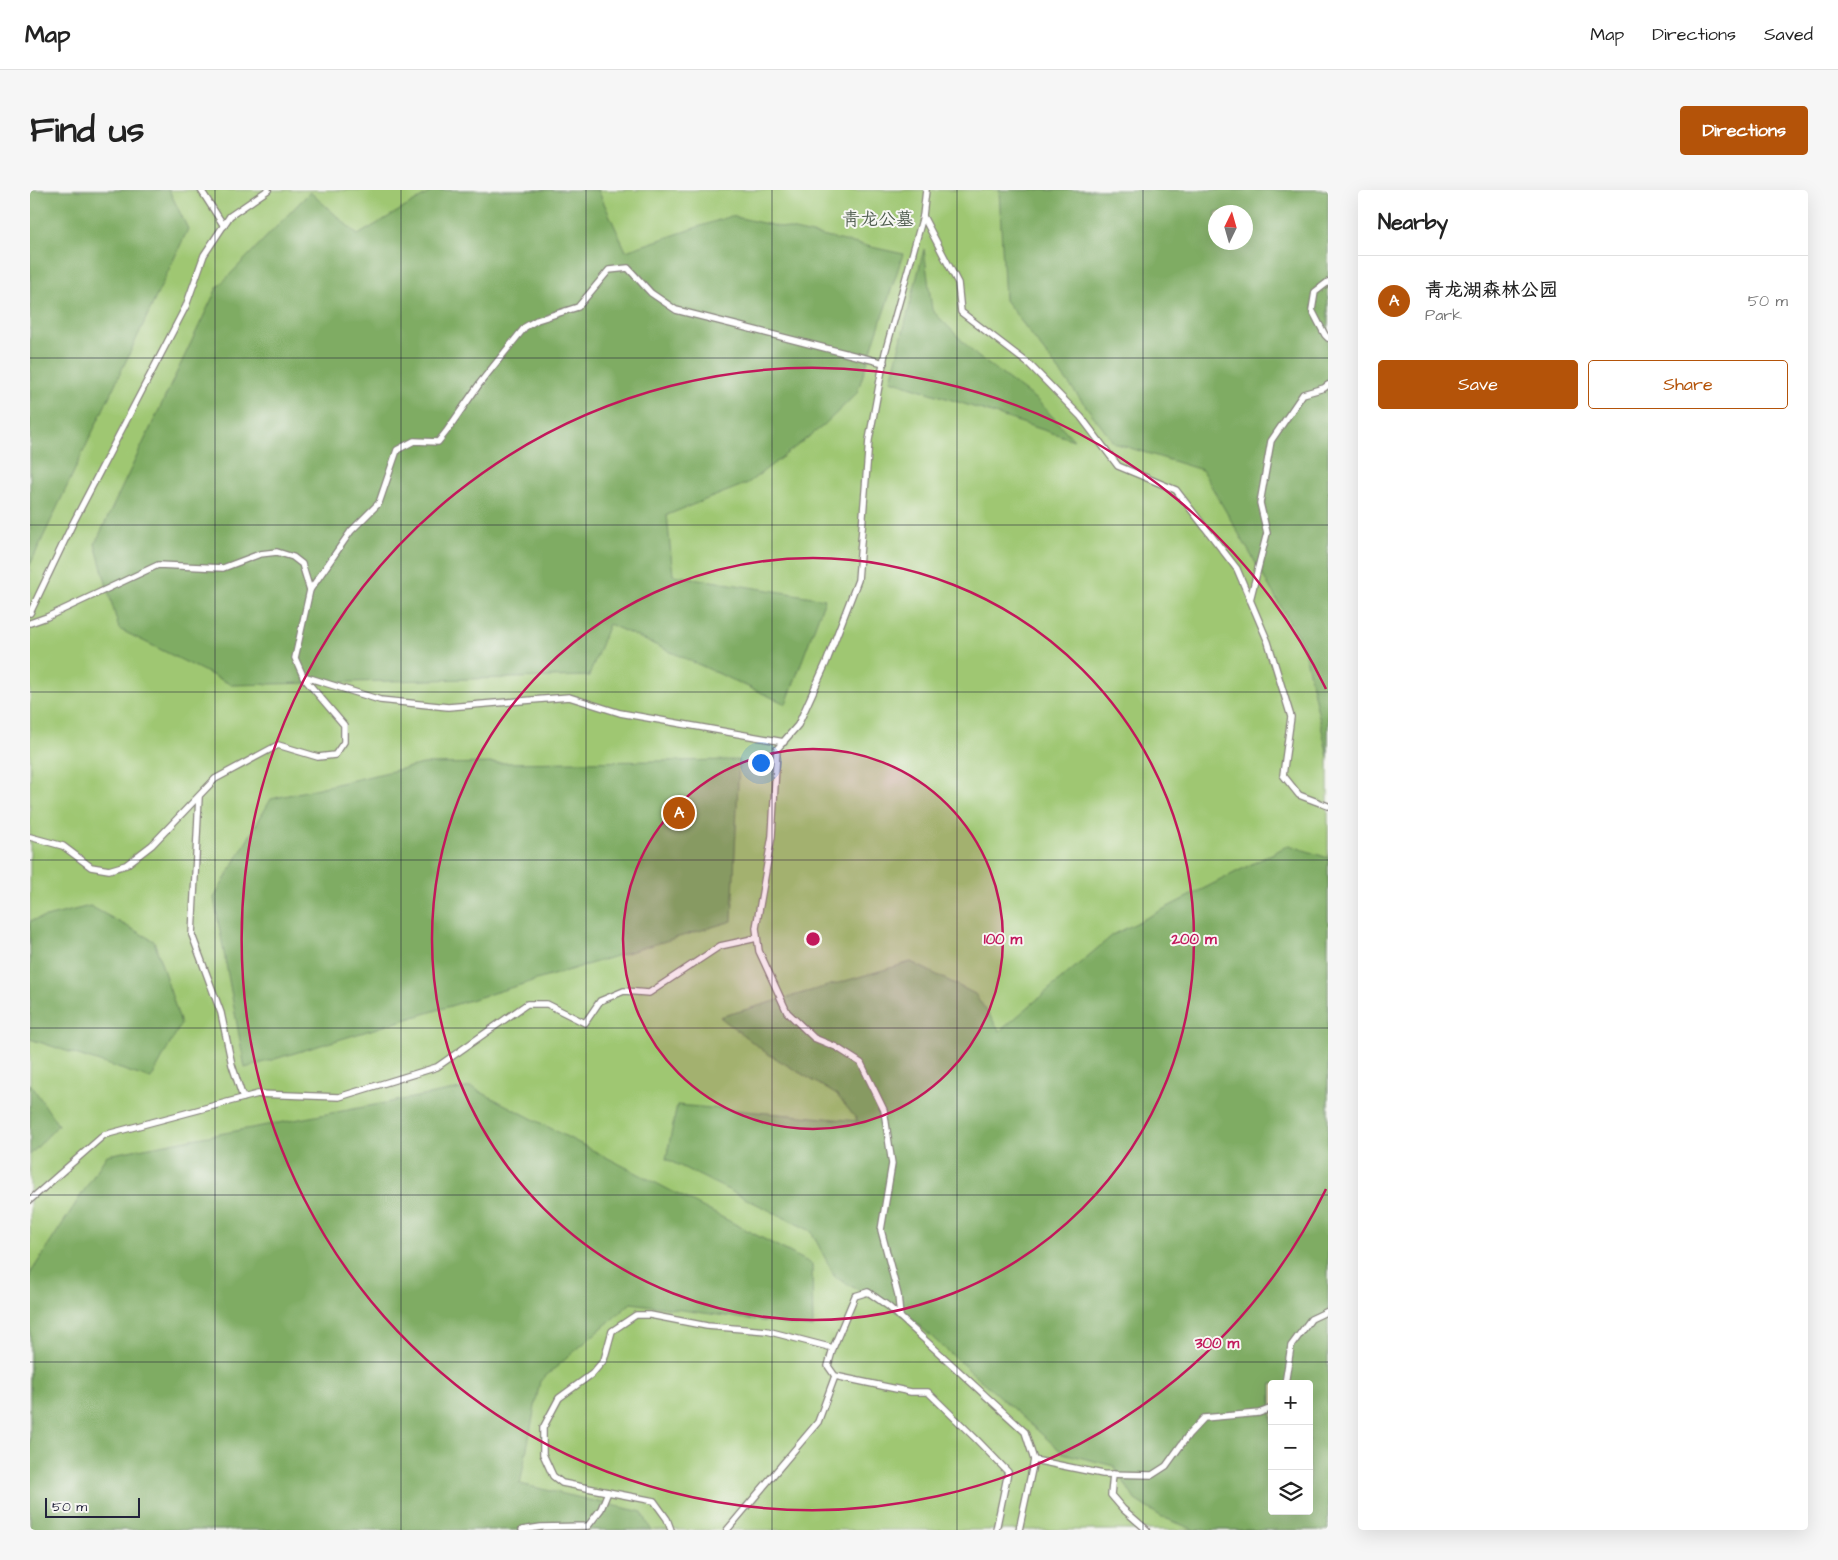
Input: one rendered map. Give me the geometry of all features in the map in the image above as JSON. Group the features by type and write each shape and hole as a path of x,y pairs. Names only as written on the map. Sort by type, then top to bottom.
{"lane":[{"path":"201,190 224,226"},
{"path":"30,613 72,525 186,306 204,255 230,216 268,190"},
{"path":"900,1317 898,1295 881,1230 892,1164 884,1110 861,1063 836,1047 814,1038 787,1012 759,951 756,928 772,836 777,749 798,725 826,663 858,580 869,440 884,363 923,216 926,190"},
{"path":"923,216 958,283 960,312 1029,364 1081,417 1118,466 1176,490 1237,569 1268,642 1291,717 1283,775 1299,796 1328,806"},
{"path":"30,837 63,846 91,866 109,870 126,865 152,845 215,778 278,744 318,756 335,755 344,742 344,725 302,676 295,658 310,590 351,530 380,503 398,450 414,441 438,442 480,383 525,327 538,320 578,307 610,270 628,268 651,293 676,310 884,363"},
{"path":"1328,282 1316,292 1312,310 1328,338"},
{"path":"1250,600 1267,532 1260,503 1271,442 1303,394 1328,385"},
{"path":"30,623 47,617 158,565 223,568 260,554 277,552 293,558 302,564 310,590"},
{"path":"302,676 380,700 448,707 569,697 620,712 784,742"},
{"path":"199,797 192,935 221,1013 232,1065 243,1098"},
{"path":"30,1200 104,1135 258,1094 338,1097 437,1067 527,1004 547,1004 585,1023 600,1001 624,991 649,993 720,946 757,938"},
{"path":"996,1530 1008,1472 928,1392 911,1392 835,1376 828,1366 833,1348 855,1296 868,1292 888,1306 1025,1432 1034,1460 1019,1530"},
{"path":"1286,1380 1292,1346 1311,1319 1328,1311"},
{"path":"671,1530 667,1519 654,1500 562,1483 553,1476 543,1454 543,1428 559,1398 592,1374 604,1360 612,1331 636,1315 650,1315 707,1326 767,1331 833,1348"},
{"path":"728,1530 818,1422 835,1376"},
{"path":"1034,1460 1103,1474 1152,1475 1166,1466 1189,1434 1204,1418 1259,1413 1268,1410"},
{"path":"1112,1474 1111,1495 1123,1509 1148,1530"},
{"path":"522,1530 541,1527 588,1526 601,1509 608,1492"}],"green space":[{"name":"青龙公墓","path":"30,190 1328,190 1328,1530 30,1530"},
{"path":"30,190 169,190 188,229 30,565"},
{"path":"434,190 598,190 626,251 731,216 903,254 857,393 823,426 748,483 667,515 673,575 825,599 786,704 609,624 589,676 232,685 119,629 95,544 217,288 310,192 358,235"},
{"path":"999,190 1328,190 1328,757 1303,645 1202,470 1114,443 1005,300"},
{"path":"924,249 932,310 977,356 1038,401 1074,440 891,380"},
{"path":"739,760 732,921 245,1068 214,898 271,799 423,764"},
{"path":"1289,845 1328,858 1328,1530 1195,1530 1162,1517 1135,1500 1114,1466 1063,1453 915,1322 835,1277 811,1231 666,1159 677,1105 858,1121 837,1095 765,1052 720,1017 911,962 975,994 1000,1031 1113,935"},
{"path":"90,906 154,941 181,1024 151,1079 30,1039 30,921"},
{"path":"30,1083 58,1125 30,1155"},
{"path":"471,1087 812,1264 813,1328 631,1303 540,1381 520,1484 642,1512 651,1530 30,1530 30,1274 107,1155"}],"place":[{"name":"青龙湖森林公园","path":"679,813"}]}
